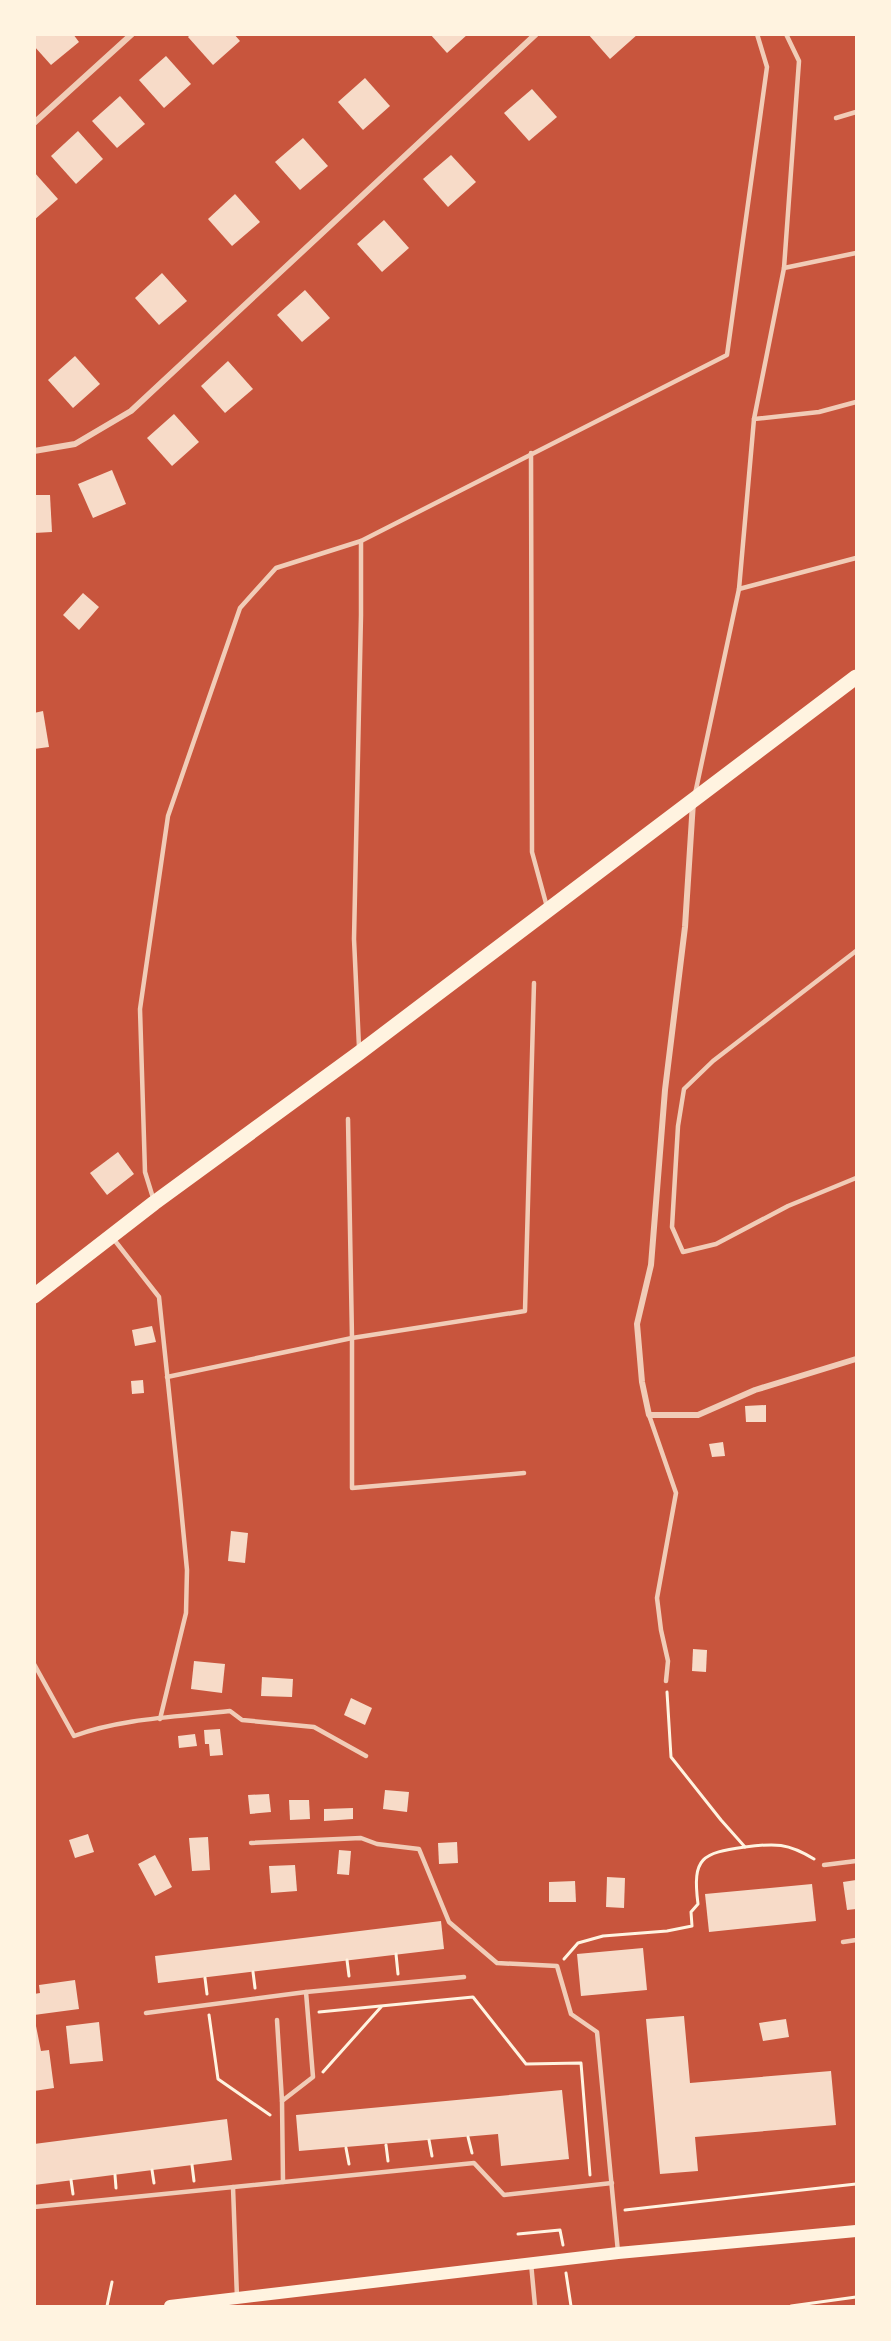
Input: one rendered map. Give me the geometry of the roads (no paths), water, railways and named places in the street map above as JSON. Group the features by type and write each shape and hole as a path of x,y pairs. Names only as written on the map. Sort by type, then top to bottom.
{"main road":[{"path":"34,1296 112,1238 154,1203 359,1053 856,677"},
{"path":"170,2307 618,2253 856,2231"}],"street":[{"path":"34,123 132,34"},
{"path":"34,451 75,444 131,411 536,34"},
{"path":"693,799 685,927 665,1090 651,1265 637,1324 642,1382 649,1415 698,1415 755,1390 856,1359"}],"lane":[{"path":"154,1203 145,1172 140,1009 168,816 240,608 276,568 361,541 727,355 767,67 758,34"},
{"path":"693,799 739,589 754,419 784,268 799,61 786,34"},
{"path":"836,118 856,112"},
{"path":"784,268 856,253"},
{"path":"754,419 819,412 856,402"},
{"path":"531,453 532,852 548,910"},
{"path":"359,1053 354,939 361,541"},
{"path":"739,589 856,558"},
{"path":"856,951 713,1061 684,1089 678,1126 672,1227 683,1252 716,1244 788,1206 856,1178"},
{"path":"167,1377 352,1338 525,1311 534,983"},
{"path":"348,1119 352,1488 524,1473"},
{"path":"112,1238 159,1297 180,1497 187,1570 186,1613 160,1719"},
{"path":"649,1415 676,1493 657,1598 668,1661 666,1681"},
{"path":"34,1664 74,1736 90,1730 230,1711 242,1720 314,1727 366,1756"},
{"path":"251,1843 362,1838 378,1844 419,1849 449,1922 497,1963 557,1966 570,2014 597,2032 618,2253"},
{"path":"824,1865 856,1861"},
{"path":"843,1941 856,1940"},
{"path":"146,2013 306,1992 464,1977"},
{"path":"282,2101 313,2077 306,1992"},
{"path":"277,2020 284,2125 282,2182"},
{"path":"34,2207 474,2163 504,2195 612,2183"},
{"path":"233,2187 237,2298"},
{"path":"531,2263 535,2307"}]}
